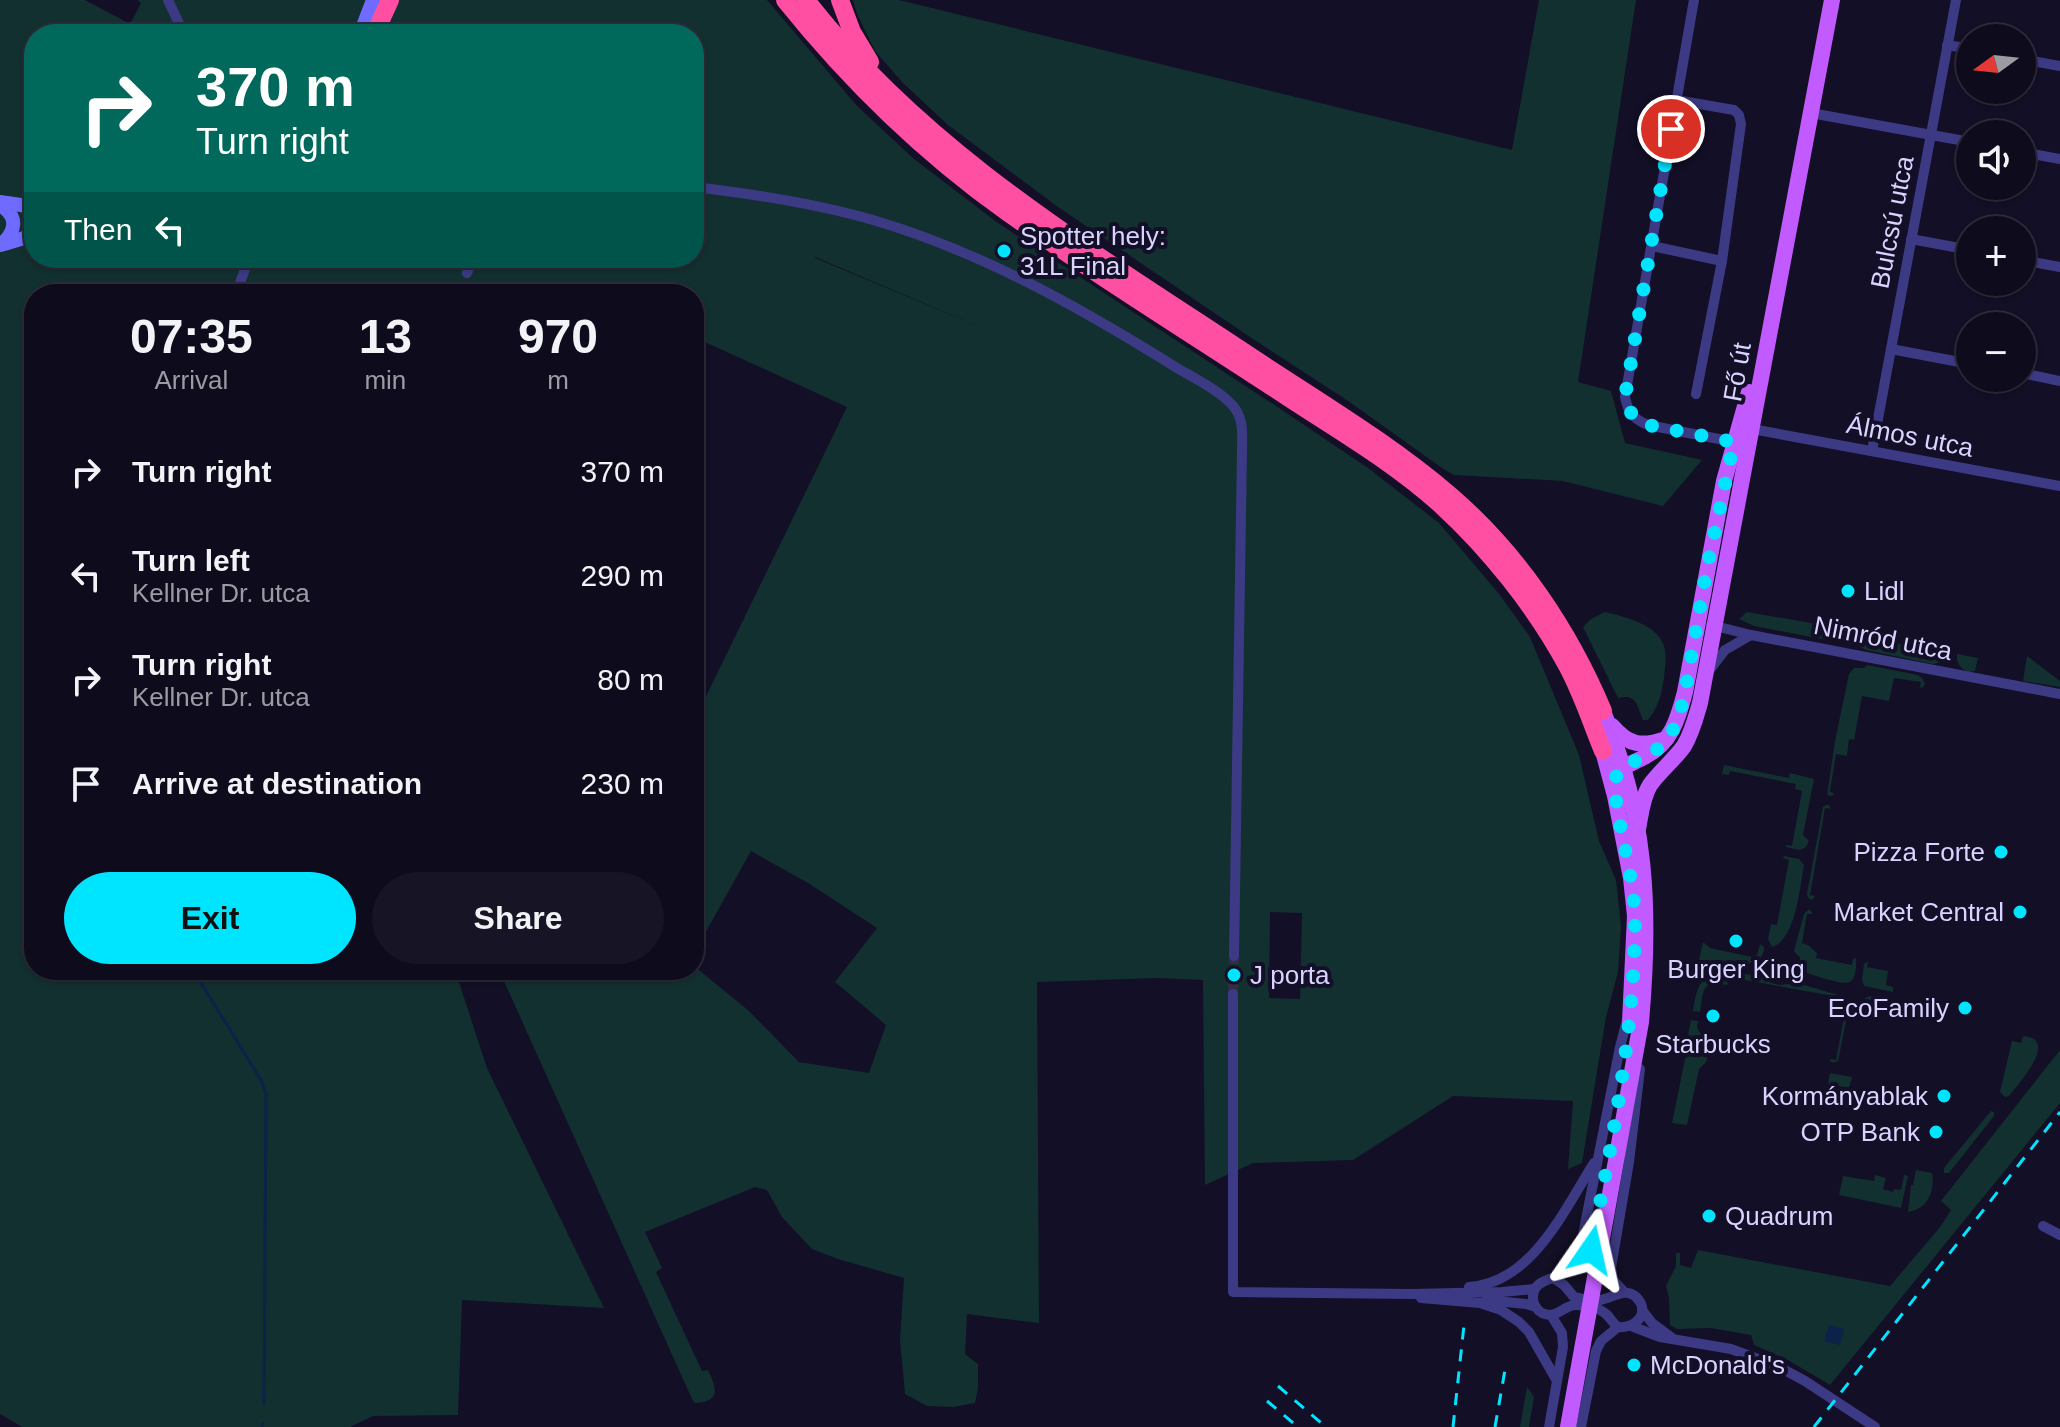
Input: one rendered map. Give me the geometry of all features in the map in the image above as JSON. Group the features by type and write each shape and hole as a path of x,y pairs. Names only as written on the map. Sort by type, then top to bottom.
{"highway":[{"path":"380,24 389,0"},
{"path":"785,0 864,91 967,183 1058,247 1375,455 1442,506 1492,559 1540,623 1566,664 1603,751"},
{"path":"806,0 885,89 950,148 1066,234 1382,443 1452,497 1529,579 1566,635 1603,711"},
{"path":"840,0 852,32 885,89"}],"main road":[{"name":"Fő út","path":"1682,749 1693,725 1705,677 1832,0"},
{"path":"1615,796 1615,781 1622,771 1654,752 1667,739 1681,706 1724,481 1770,327"},
{"path":"1734,442 1744,474"},
{"path":"1603,711 1613,728 1634,743 1644,745 1667,739"},
{"path":"1568,1427 1575,1364 1616,1137 1641,1022 1646,966 1647,912 1638,829 1603,711"},
{"path":"1603,751 1622,771 1649,773 1682,749"},
{"path":"1638,829 1648,788 1682,749"},
{"path":"1603,751 1631,878 1635,916 1628,1039 1616,1137"},
{"path":"1558,1427 1575,1364"}],"street":[{"path":"168,0 179,24"},
{"path":"364,24 373,0"},
{"path":"1694,0 1625,397 1631,415 1638,421 1734,442"},
{"name":"Bulcsú utca","path":"1872,451 1956,0"},
{"path":"1947,45 1956,47"},
{"path":"2036,62 2060,66"},
{"path":"1676,100 1734,110 1741,124 1722,261 1696,394"},
{"path":"1811,113 1956,139"},
{"path":"2036,155 2060,159"},
{"path":"704,188 765,196 873,220 944,245 1021,279 1101,321 1201,383 1235,408 1242,428 1242,465 1234,956"},
{"path":"0,204 24,206"},
{"path":"0,204 11,214 13,222 13,230 0,245"},
{"path":"0,245 24,238"},
{"path":"1911,239 1956,247"},
{"path":"1652,246 1722,261"},
{"path":"2036,263 2060,267"},
{"path":"467,273 469,268"},
{"path":"1891,349 1956,361"},
{"path":"2036,376 2060,381"},
{"name":"Álmos utca","path":"1752,429 2060,486"},
{"name":"Nimród utca","path":"1698,620 1751,635 2060,694"},
{"path":"1705,677 1725,650 1751,635"},
{"path":"1233,994 1233,1292 1502,1292 1534,1289 1543,1281 1555,1279 1570,1269 1579,1255 1631,1004"},
{"path":"1641,1022 1640,1069 1629,1162 1611,1268 1613,1280 1624,1292 1635,1296 1652,1323 1674,1339"},
{"path":"1412,1294 1425,1290 1481,1286 1510,1274 1538,1250 1598,1158"},
{"path":"2043,1226 2060,1235"},
{"path":"1555,1279 1574,1297 1598,1300 1624,1292"},
{"path":"1534,1289 1536,1307"},
{"path":"1566,1306 1567,1289"},
{"path":"1412,1294 1526,1304 1551,1315 1574,1304 1607,1314"},
{"path":"1412,1294 1424,1300 1480,1303 1501,1310 1529,1332 1557,1381"},
{"path":"1611,1297 1607,1314 1618,1327"},
{"path":"1631,1326 1642,1310"},
{"path":"1549,1427 1564,1339 1551,1315"},
{"path":"1581,1427 1596,1351 1601,1341 1618,1327 1631,1326 1660,1337 1731,1349 1777,1366 1875,1427"}],"green space":[{"path":"0,0 85,0 130,24 141,3 137,0 767,0 857,106 914,159 998,223 1368,468 1439,523 1500,595 1530,637 1579,755 1599,841 1616,880 1621,927 1618,972 1606,1017 1582,1163 1568,1169 1573,1101 1453,1096 1353,1160 1253,1163 1205,1185 1203,980 1158,978 1037,982 1039,1323 967,1314 965,1354 978,1364 975,1403 953,1407 927,1406 905,1394 900,1340 904,1278 812,1249 782,1217 767,1190 755,1187 645,1232 662,1268 656,1272 702,1371 708,1370 713,1382 713,1397 695,1403 503,980 704,980 704,974 749,1011 799,1062 869,1073 886,1025 835,982 877,928 808,883 751,851 704,935 704,700 847,407 704,342 704,284 24,284 24,980 458,980 487,1068 604,1308 462,1300 458,1415 373,1416 350,1427 22,1427 0,1414","holes":["815,257 995,333 815,258","1270,912 1302,913 1300,999 1269,998"]},
{"path":"853,0 899,0 1512,150 1539,0 1636,0 1578,382 1611,391 1625,443 1702,460 1663,506 1563,481 1454,475 1058,207 948,125 903,83 875,51"},
{"path":"1605,612 1648,627 1664,646 1666,662 1662,689 1648,720 1643,720 1632,699 1618,698 1583,627"},
{"path":"1747,612 1835,625 1842,635 1832,641 1754,626 1739,619"},
{"path":"1864,630 1864,637 1938,651 1941,643 1947,650 1945,659 1932,664 1866,650 1858,646 1855,638 1858,631"},
{"path":"1957,654 1978,658 1975,671 1961,668"},
{"path":"2027,656 2060,681 2060,687 2023,681"},
{"path":"1867,665 1918,675 1925,684 1922,688 1921,682 1894,678 1889,701 1862,696 1854,740 1849,739 1847,756 1836,754 1830,791 1834,794 1827,795 1849,674 1854,668"},
{"path":"1724,765 1789,778 1790,773 1814,779 1803,835 1809,841 1806,847 1800,850 1786,847 1792,846 1802,791 1795,789 1796,784 1730,771 1729,775 1722,774"},
{"path":"1826,805 1831,809 1825,808 1810,895 1815,896 1812,900 1807,894 1823,807"},
{"path":"1784,856 1799,859 1804,865 1792,924 1787,934 1772,947 1768,939 1771,924 1777,925 1789,860"},
{"path":"1809,909 1812,914 1807,914 1802,943 1817,953 1816,958 1852,965 1856,958 1855,974 1850,982 1834,981 1801,970 1800,958 1794,951 1804,914"},
{"path":"1703,942 1710,948 1752,957 1757,955 1760,944 1764,947 1762,955 1749,963 1703,964 1699,960"},
{"path":"1868,961 1867,967 1888,971 1886,985 1893,987 1893,992 1864,986 1864,964"},
{"path":"1718,973 1761,975 1771,983 1797,983 1845,997 1849,1006 1838,1061 1833,1063 1830,1059 1836,1060 1846,1006 1838,1003 1839,997 1729,977 1727,985 1708,985 1703,992 1700,1012 1693,1011 1702,982"},
{"path":"1871,996 1926,1006 1935,1014 1934,1020 1927,1019 1928,1013 1863,1002 1861,1011 1856,1010 1861,1001"},
{"path":"1691,1020 1698,1021 1697,1028 1701,1034 1718,1037 1717,1046 1691,1041 1688,1036"},
{"path":"2023,1036 2033,1039 2038,1045 2037,1053 2028,1072 2005,1097 2000,1092 2012,1041 2021,1043"},
{"path":"2060,1050 2060,1103 1830,1385 1788,1360 1754,1345 1751,1335 1711,1328 1677,1329 1670,1325 1666,1286 1676,1266 1676,1253 1680,1253 1680,1265 1691,1268 1698,1250 1890,1286 1951,1210 1941,1201"},
{"path":"1694,1052 1708,1053 1706,1062 1699,1069 1687,1125 1672,1123 1685,1059"},
{"path":"1830,1073 1852,1077 1849,1088 1828,1084"},
{"path":"1991,1111 1994,1116 1949,1173 1944,1173 1944,1168"},
{"path":"1916,1170 1932,1173 1932,1186 1925,1203 1908,1212 1911,1185"},
{"path":"1875,1175 1886,1178 1883,1189 1893,1192 1894,1189 1901,1190 1904,1175 1908,1176 1901,1208 1839,1195 1843,1176 1874,1181"},
{"path":"1527,1387 1534,1397 1529,1427 1520,1427"}],"water":[{"path":"1829,1325 1844,1329 1840,1345 1824,1341"}],"waterway":[{"path":"199,980 261,1080 266,1094 264,1404"},
{"path":"262,1427 263,1423"}],"tunnel":[{"path":"1233,994 1234,956"}],"railway":[{"path":"1814,1427 2060,1112"},
{"path":"1453,1427 1464,1325"},
{"path":"1495,1427 1506,1364"},
{"path":"1278,1386 1326,1427"},
{"path":"1267,1401 1298,1427"}],"place":[{"name":"Spotter hely: 31L Final","path":"1004,251"},
{"name":"Lidl","path":"1848,591"},
{"name":"Pizza Forte","path":"2001,852"},
{"name":"Market Central","path":"2020,912"},
{"name":"Burger King","path":"1736,941"},
{"name":"J porta","path":"1234,975"},
{"name":"EcoFamily","path":"1965,1008"},
{"name":"Starbucks","path":"1713,1016"},
{"name":"Kormányablak","path":"1944,1096"},
{"name":"OTP Bank","path":"1936,1132"},
{"name":"Quadrum","path":"1709,1216"},
{"name":"McDonald's","path":"1634,1365"}],"route":[{"path":"1591,1250 1628,1039 1634,954 1635,916 1631,878 1615,796 1615,781 1617,772 1623,766 1654,752 1667,739 1678,719 1734,442 1648,425 1638,421 1627,407 1625,397 1671,129"}]}
